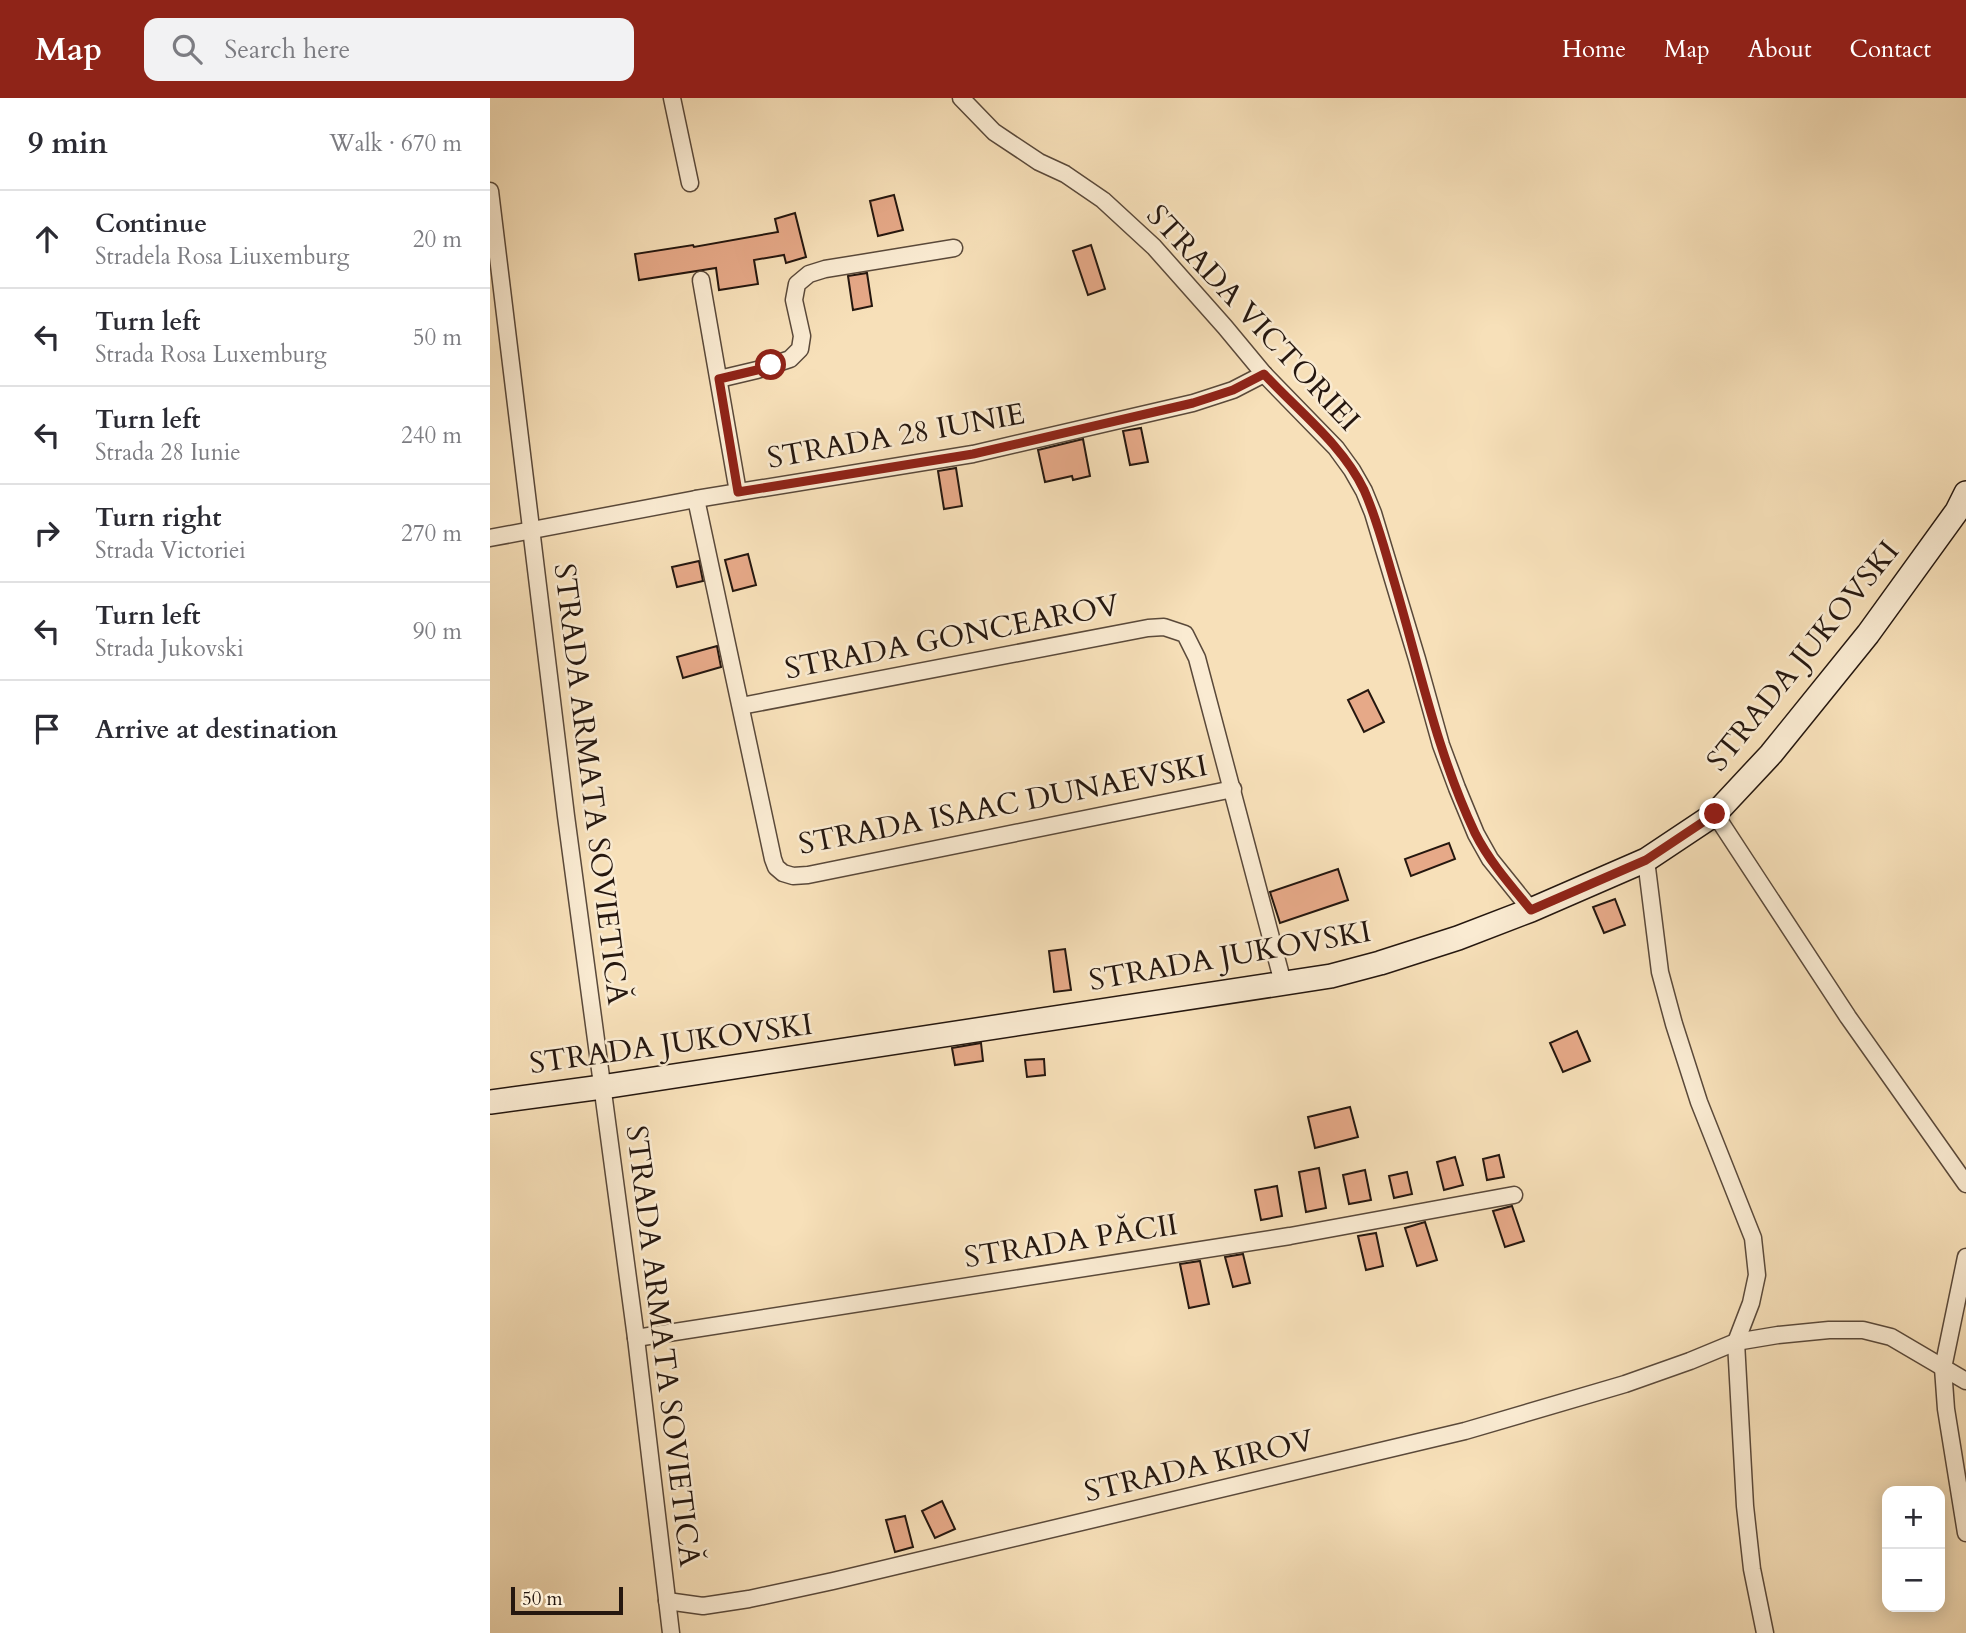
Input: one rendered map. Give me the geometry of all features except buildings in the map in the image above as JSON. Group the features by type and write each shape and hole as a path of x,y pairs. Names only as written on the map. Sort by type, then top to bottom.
{"main road":[{"name":"STRADA JUKOVSKI","path":"490,1102 1331,976 1458,939 1531,910 1646,860 1715,814 1771,754 1868,634 1957,511 1966,493"}],"street":[{"path":"672,98 690,183"},
{"name":"STRADA VICTORIEI","path":"961,98 994,132 1039,162 1065,174 1102,200 1154,247 1264,374 1336,448 1352,470 1364,491 1386,556 1441,745 1457,788 1476,834 1490,859 1531,910"},
{"name":"STRADA ARMATA SOVIETICĂ","path":"490,191 566,816 636,1338 671,1633"},
{"path":"719,379 790,359 800,349 802,337 794,300 797,284 809,274 954,248"},
{"path":"701,280 738,492"},
{"name":"STRADA 28 IUNIE","path":"490,538 696,499 973,454 1193,403 1233,390 1264,374"},
{"path":"696,499 741,706"},
{"name":"STRADA GONCEAROV","path":"741,706 1147,628 1174,629"},
{"name":"STRADA ISAAC DUNAEVSKI","path":"1174,629 1185,634 1197,658 1283,983"},
{"name":"STRADA ISAAC DUNAEVSKI","path":"741,706 773,859 776,867 783,873 793,876 1233,789"},
{"path":"1715,814 1848,1017 1966,1184"},
{"path":"1646,860 1660,972 1667,998 1699,1102 1753,1238 1757,1275 1751,1303 1735,1342 1745,1506 1752,1569 1765,1633"},
{"name":"STRADA PĂCII","path":"636,1338 1290,1236 1514,1195"},
{"path":"1966,1256 1943,1368 1946,1409 1966,1533"},
{"name":"STRADA KIROV","path":"667,1601 703,1606 749,1599 1395,1449 1613,1388 1735,1342 1829,1330 1863,1330 1891,1337 1966,1381"}],"route":[{"path":"771,365 719,379 738,492 973,454 1193,403 1233,390 1264,374 1336,448 1364,491 1373,513 1441,745 1457,788 1476,834 1490,859 1531,910 1646,860 1715,814"}]}
